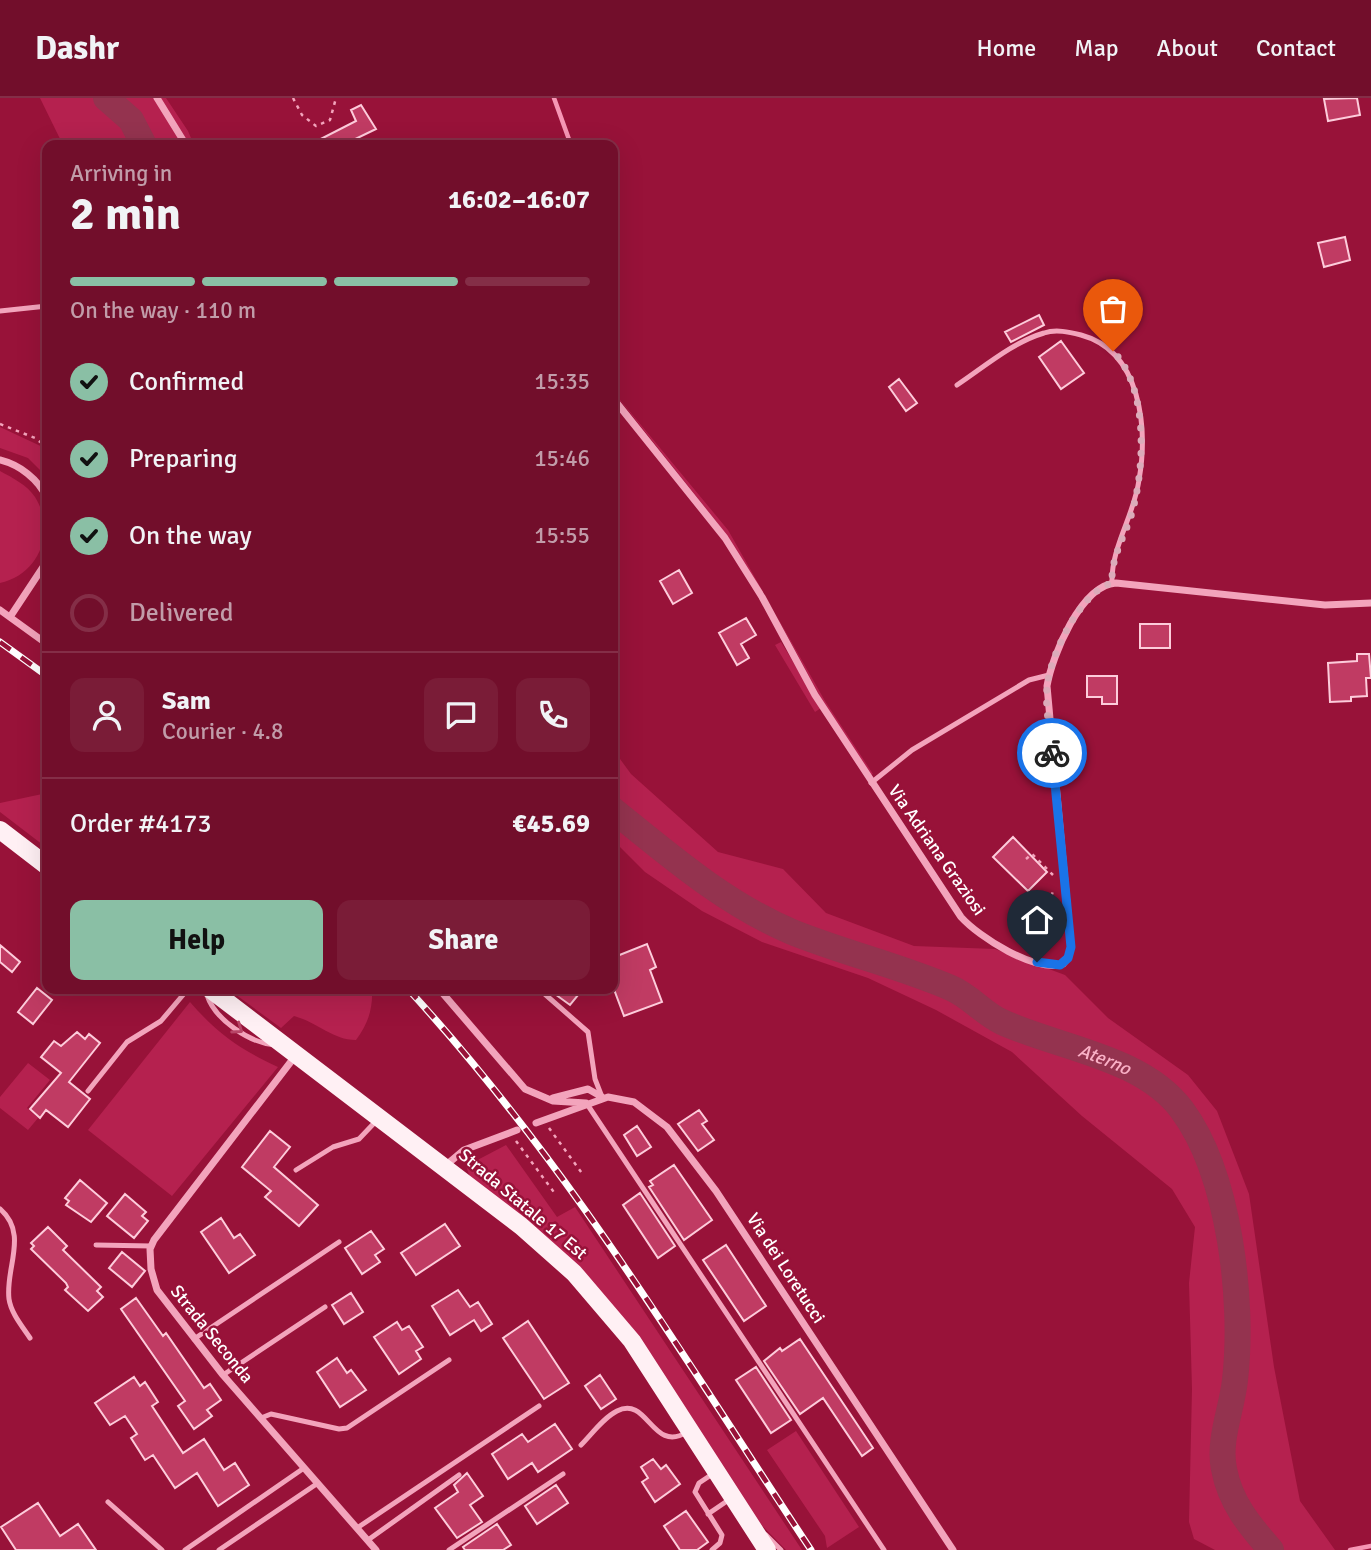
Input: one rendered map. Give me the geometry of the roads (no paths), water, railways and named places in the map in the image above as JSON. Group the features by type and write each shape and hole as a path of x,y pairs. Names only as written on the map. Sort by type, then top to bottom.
{"main road":[{"path":"0,830 42,862"},
{"name":"Strada Statale 17 Est","path":"214,994 380,1116 532,1234 584,1282 624,1331 766,1550"}],"street":[{"path":"157,98 184,140"},
{"name":"Via Adriana Graziosi","path":"618,405 724,538 762,597 815,695 956,911 972,929 1015,954 1048,965 1063,964 1070,955 1071,942 1048,716 1049,675 1057,650 1079,612 1099,589 1112,583"},
{"path":"0,460 19,467 34,478 42,490"},
{"path":"10,617 42,569"},
{"path":"1112,583 1325,605 1371,603"},
{"path":"0,610 42,640"},
{"path":"443,994 512,1076 542,1097 587,1103"},
{"path":"151,1246 292,1050"},
{"name":"Via dei Loretucci","path":"542,1097 558,1097 588,1089 602,1097 626,1100 646,1109 690,1155 953,1550"},
{"path":"539,1121 602,1097"},
{"path":"445,1167 464,1150 514,1131"},
{"name":"Strada Seconda","path":"151,1246 154,1285 223,1375 376,1550"}],"lane":[{"path":"0,311 42,307"},
{"path":"957,385 1025,341 1051,331 1094,339 1121,360 1135,392 1141,470 1130,518 1112,563 1112,583"},
{"path":"871,783 912,750 1028,680 1049,675"},
{"path":"89,1091 127,1042 161,1021 184,994"},
{"path":"545,994 588,1032 595,1079 602,1097"},
{"path":"587,1103 884,1550"},
{"path":"296,1170 332,1147 359,1139 380,1116"},
{"path":"0,1209 9,1219 14,1236 10,1303 30,1338"},
{"path":"194,1339 338,1242"},
{"path":"96,1245 151,1246"},
{"path":"223,1375 325,1307"},
{"path":"261,1418 271,1414 344,1429 449,1360"},
{"path":"357,1528 539,1406"},
{"path":"581,1445 611,1415 624,1409 638,1412 666,1437 676,1437 690,1430"},
{"path":"185,1550 304,1468"},
{"path":"712,1550 722,1537 695,1491 701,1482 716,1472"},
{"path":"449,1550 563,1474"},
{"path":"368,1540 459,1475"},
{"path":"219,1550 318,1483"},
{"path":"708,1514 733,1497"},
{"path":"108,1502 162,1550"},
{"path":"751,1526 764,1532 781,1550"}],"waterway":[{"name":"Aterno","path":"106,98 131,120 141,140"},
{"path":"554,98 569,140"},
{"name":"Aterno","path":"618,814 698,877 767,920 812,940 951,988 1002,1022 1123,1066 1165,1092 1182,1110 1212,1169 1230,1240 1235,1277 1237,1349 1235,1380 1223,1447 1224,1469 1236,1503 1271,1550"},
{"path":"1350,1550 1371,1546"}],"railway":[{"path":"0,642 42,672"},
{"path":"412,994 466,1055 572,1192 669,1333 811,1550"}]}
